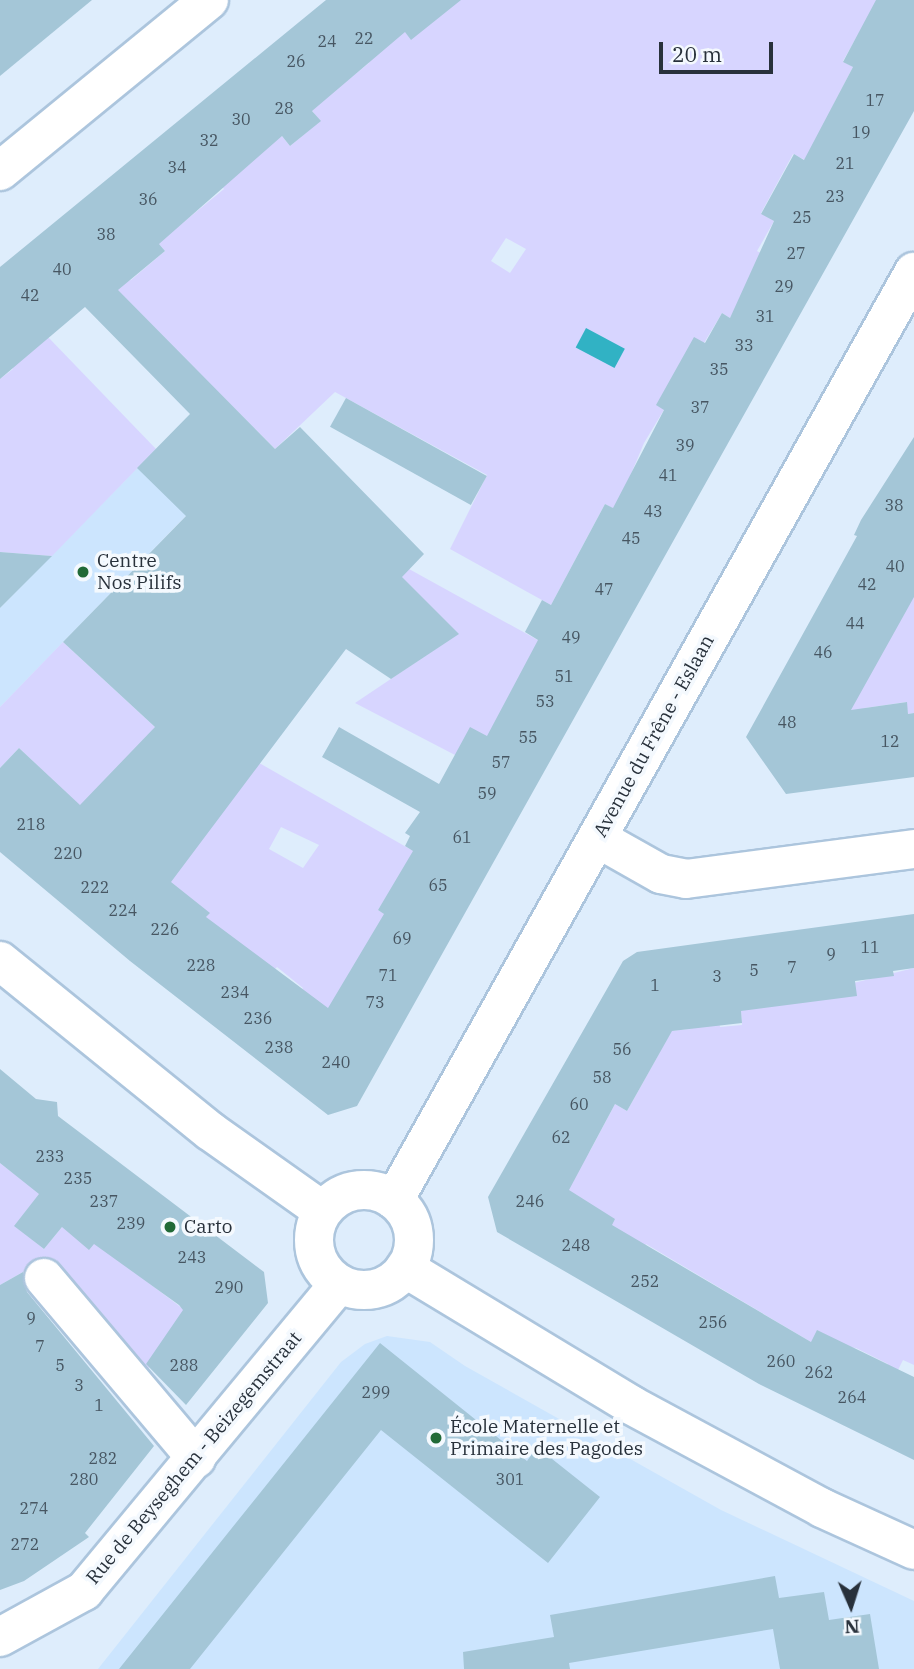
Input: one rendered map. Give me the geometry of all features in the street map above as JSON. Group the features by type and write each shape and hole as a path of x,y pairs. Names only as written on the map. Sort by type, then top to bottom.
{"street":[{"path":"0,171 209,0"},
{"name":"Avenue du Frêne - Eslaan","path":"394,1200 914,272"},
{"path":"597,838 661,874 686,879 914,849"},
{"path":"0,961 210,1131 323,1211"},
{"path":"356,1190 370,1190 394,1200 413,1232 405,1268 376,1289 339,1284 317,1259 315,1226 323,1211 332,1201 356,1190"},
{"path":"405,1268 655,1418 822,1508 914,1550"},
{"path":"44,1278 195,1458"},
{"name":"Rue de Beyseghem - Beizegemstraat","path":"0,1637 84,1591 339,1284"}],"shaded area":[{"path":"431,0 887,0 860,31 843,61 853,67 805,160 793,154 761,213 774,221 757,251 766,256 730,318 722,313 644,443 616,510 605,504 551,605 450,549 487,475 335,392 275,449 112,285 131,280 165,251 158,243 224,189 216,178 282,136 290,146 320,121 300,95 348,80 369,63 361,53","holes":["506,238 526,249 510,273 491,261"]},
{"path":"586,328 625,349 615,368 576,347"},
{"path":"48,337 156,449 52,556 0,552 0,379 13,369 8,361"},
{"name":"Centre Nos Pilifs","path":"156,449 204,497 0,707 0,608"},
{"path":"409,569 545,644 491,738 455,755 355,703 458,634 401,577"},
{"path":"914,587 914,713 908,714 906,702 865,708 827,731"},
{"path":"63,642 155,727 261,764 415,852 378,910 388,916 349,973 344,1019 294,1001 303,988 277,967 273,971 200,925 209,913 113,837 19,748 0,768 0,707","holes":["281,827 319,845 303,868 269,849"]},
{"path":"914,968 914,1365 903,1360 892,1382 882,1378 888,1364 856,1348 811,1342 646,1244 642,1250 558,1193 590,1151 615,1104 627,1111 660,1052 660,1032 690,1029 718,1014 720,1027 742,1025 741,1011"},
{"path":"0,1163 42,1195 15,1226 44,1249 67,1221 203,1324 165,1346 145,1373 106,1338 37,1258 30,1268 0,1285"},
{"name":"École Maternelle et Primaire des Pagodes","path":"387,1336 430,1342 465,1366 721,1510 914,1601 914,1669 98,1669 341,1362 365,1344"}],"building":[{"path":"0,0 92,0 0,76"},
{"path":"326,0 461,0 411,40 405,32 312,111 321,121 290,146 282,136 159,244 165,251 118,290 275,449 300,427 424,554 402,577 459,634 391,679 346,649 171,882 210,913 206,917 328,1008 384,914 378,910 413,851 405,846 410,836 405,833 420,812 322,757 339,727 439,784 470,727 487,736 538,640 525,632 542,600 551,605 605,504 613,508 664,410 656,405 694,337 705,343 722,313 730,318 774,221 761,214 794,154 804,160 853,67 843,62 876,0 914,0 914,111 357,1106 328,1115 130,961 0,852 0,768 19,748 80,805 155,727 63,642 186,516 137,468 190,414 85,307 0,379 0,267"},
{"path":"346,398 487,476 471,505 330,427"},
{"path":"914,437 914,597 851,710 907,702 908,714 914,713 914,777 786,794 746,737 857,536 854,535 861,520"},
{"path":"0,552 52,556 0,608"},
{"path":"914,914 914,968 893,971 894,976 855,981 857,996 741,1011 742,1023 672,1031 627,1111 615,1104 569,1190 615,1219 612,1225 811,1342 817,1330 914,1377 914,1460 759,1384 497,1232 488,1197 623,961 637,952"},
{"path":"0,1069 36,1099 57,1102 58,1116 264,1272 268,1303 186,1405 146,1364 183,1310 179,1305 94,1244 89,1250 62,1227 44,1249 14,1226 39,1194 0,1163"},
{"path":"23,1272 27,1292 154,1446 85,1533 89,1537 24,1581 0,1590 0,1285"},
{"path":"380,1343 527,1461 537,1447 600,1497 548,1563 381,1430 190,1669 119,1669"},
{"path":"775,1576 779,1598 824,1592 829,1620 870,1614 879,1669 780,1669 773,1629 569,1663 570,1669 464,1669 463,1652 554,1637 550,1615"}],"place":[{"name":"Centre Nos Pilifs","path":"83,572"},
{"name":"Carto","path":"170,1227"},
{"name":"École Maternelle et Primaire des Pagodes","path":"436,1438"}]}
